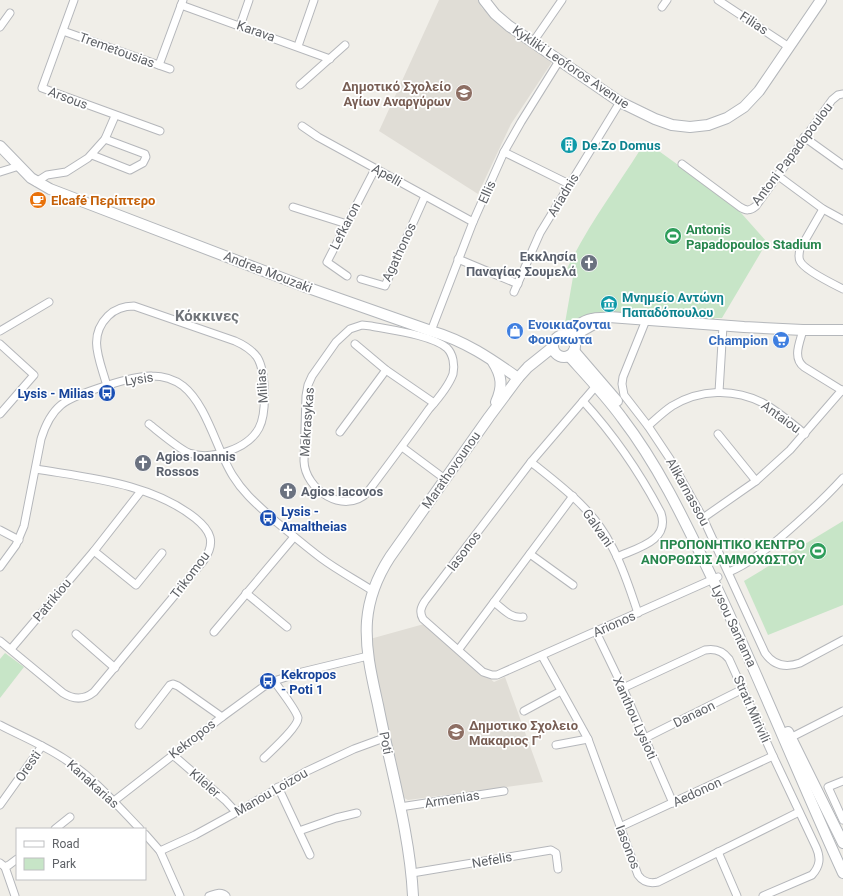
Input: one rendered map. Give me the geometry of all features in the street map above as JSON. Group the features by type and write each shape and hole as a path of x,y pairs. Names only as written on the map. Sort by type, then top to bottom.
{"street":[{"name":"Arsous","path":"74,0 42,88 160,132"},
{"path":"240,26 249,0"},
{"path":"298,46 314,0"},
{"name":"Kykliki Leoforos Avenue","path":"484,0 490,9 501,20 620,102 655,119 672,125 690,127 708,125 727,118 744,107 759,91 821,0"},
{"path":"532,42 562,0"},
{"path":"662,7 667,0"},
{"name":"Filias","path":"718,0 790,46"},
{"path":"159,65 182,2"},
{"name":"Karava","path":"182,2 240,26 330,58"},
{"path":"0,27 10,13"},
{"name":"Tremetousias","path":"63,31 170,69"},
{"path":"300,86 345,44"},
{"name":"Ellis","path":"431,331 473,222 504,152 559,61"},
{"name":"Antoni Papadopoulou","path":"682,164 744,210 748,210 756,206 832,100 838,95 843,94"},
{"name":"Ariadnis","path":"514,292 540,233 620,102"},
{"path":"36,182 47,175 66,172 92,154 105,139 115,116"},
{"name":"Apelli","path":"302,126 318,137 473,222"},
{"path":"804,137 843,165"},
{"path":"92,154 130,170 143,163 146,157 145,154 105,139"},
{"name":"Andrea Mouzaki","path":"1,151 36,182 75,199 303,286 450,337 482,353 518,378"},
{"path":"504,152 569,184"},
{"path":"0,172 19,166"},
{"name":"Lefkaron","path":"347,276 327,262 375,169"},
{"path":"778,175 824,209 843,220"},
{"name":"Agathonos","path":"360,280 385,286 425,196"},
{"path":"294,207 347,224"},
{"path":"824,209 800,249 799,261 808,269 843,289"},
{"path":"458,259 518,284"},
{"path":"0,332 49,302"},
{"name":"Milias","path":"107,386 96,347 96,336 101,324 107,316 122,308 134,306 244,345 253,352 257,358 262,370 264,400 262,422 253,437 242,444 223,454 199,455 188,452 149,424"},
{"path":"556,351 562,357 571,347 576,327 592,318 603,319 616,317 723,326 803,330 843,330"},
{"name":"Alikarnassou","path":"646,320 623,377 623,391 626,398 648,426 670,459 703,518 729,572 764,653 776,663 782,666 789,666 800,663 843,640"},
{"name":"Makrasykas","path":"357,326 366,326 429,338 442,344 448,349 452,356 454,370 450,380 434,403 402,448 367,493 356,500 341,501 332,498 318,489 309,478 305,470 304,461 307,390 314,372 336,342 350,329 357,326"},
{"path":"719,392 723,326"},
{"path":"703,518 756,481 790,450 842,390 804,367 799,362 797,355 803,330"},
{"name":"Marathovounou","path":"372,590 380,572 390,557 518,378 528,366 540,357 556,351 555,340 561,336 571,347"},
{"path":"0,344 34,376 0,414"},
{"path":"355,344 386,370 434,403"},
{"name":"Lysou Santama","path":"571,347 596,386 630,429 669,491 715,578"},
{"name":"Lysou Santama","path":"571,347 627,413 660,463 684,505 743,644 788,739 843,843"},
{"path":"489,417 499,395 501,386 499,372 491,359"},
{"path":"340,432 386,370"},
{"name":"Lysis","path":"0,567 19,540 26,520 45,427 53,412 65,402 107,386 145,376 160,376 175,381 194,396 232,475 248,497 322,559 372,590"},
{"name":"Iasonos","path":"510,671 497,675 483,672 423,619 420,613 421,609 531,462 596,386"},
{"name":"Antaiou","path":"648,426 665,411 681,402 694,397 719,392 729,392 764,403 805,434"},
{"path":"583,401 602,422 635,469 654,499 663,520 662,530 654,540 617,557"},
{"path":"718,434 756,481"},
{"path":"402,448 445,479"},
{"name":"Galvani","path":"531,462 573,496 588,511 597,523 611,544 617,557 638,613"},
{"name":"Trikomou","path":"0,641 63,693 73,698 82,698 90,695 115,668 204,560 208,555 211,545 210,534 206,529 189,513 167,500 119,484 36,469"},
{"path":"729,572 739,568 761,553 824,499 843,478"},
{"name":"Patrikiou","path":"11,649 94,551 141,491"},
{"path":"458,649 573,496"},
{"path":"0,530 19,540"},
{"path":"214,632 294,536"},
{"path":"94,551 136,585 162,553"},
{"path":"530,554 573,585"},
{"name":"Arionos","path":"510,671 715,578"},
{"name":"Poti","path":"372,590 367,622 368,656 384,738 400,807 412,873 413,896"},
{"path":"246,592 287,627"},
{"path":"494,602 511,615 518,618 523,618"},
{"name":"Xanthou Lysioti","path":"596,632 623,688 673,803"},
{"path":"76,634 115,668"},
{"name":"Strati Mirivili","path":"623,688 705,650 711,649 722,653 729,659 818,851 818,866 810,877 763,896"},
{"name":"Kekropos","path":"114,801 258,690 274,682 302,672 368,656"},
{"name":"Iasonos","path":"542,656 588,739 638,875 643,880 649,883 658,882 799,812"},
{"path":"264,758 294,728 297,721 296,713 274,682"},
{"path":"139,725 170,685 173,684 222,717"},
{"name":"Danaon","path":"645,738 743,690"},
{"path":"524,711 561,691"},
{"path":"788,739 843,711"},
{"name":"Kanakarias","path":"0,725 42,746 63,758 81,771 114,801 139,828"},
{"name":"Manou Loizou","path":"160,851 195,835 320,764 384,738"},
{"path":"556,745 588,739"},
{"name":"Lysou Santama","path":"788,739 843,874"},
{"name":"Oresti","path":"0,805 42,746"},
{"name":"Kileler","path":"173,755 225,800 236,812"},
{"name":"Aedonon","path":"620,827 773,756"},
{"path":"843,781 828,787 843,820"},
{"path":"278,787 310,856"},
{"name":"Armenias","path":"400,807 504,791"},
{"path":"299,831 336,818 357,813"},
{"path":"57,828 70,817"},
{"path":"146,835 160,851 180,896"},
{"name":"Nefelis","path":"412,873 551,850 556,853 558,869"},
{"path":"718,852 737,896"},
{"path":"2,865 9,866 16,860"},
{"path":"2,865 15,896"},
{"path":"209,896 223,893 226,896"}],"shaded area":[{"name":"Δημοτικό Σχολείο Αγίων Αναργύρων","path":"439,0 478,0 482,8 552,62 511,124 478,194 379,131"},
{"name":"Δημοτικο Σχολειο Μακαριος Γ'","path":"424,624 494,682 505,677 543,782 408,800 399,795 370,639"}],"green space":[{"name":"Antonis Papadopoulos Stadium","path":"649,144 734,205 767,242 722,318 715,318 713,320 608,314 568,325 569,321 565,323 573,277 569,276 570,272 566,271 582,240 611,194 640,150"},
{"name":"ΠΡΟΠΟΝΗΤΙΚΟ ΚΕΝΤΡΟ ΑΝΟΡΘΩΣΙΣ ΑΜΜΟΧΩΣΤΟΥ","path":"843,521 843,605 768,635 744,581"},
{"path":"5,653 24,667 0,698 0,659"}],"place":[{"name":"Δημοτικό Σχολείο Αγίων Αναργύρων","path":"464,93"},
{"name":"De.Zo Domus","path":"569,145"},
{"name":"Elcafé Περίπτερο","path":"38,200"},
{"name":"Antonis Papadopoulos Stadium","path":"673,236"},
{"name":"Εκκλησία Παναγίας Σουμελά","path":"589,263"},
{"name":"Μνημείο Αντώνη Παπαδόπουλου","path":"609,304"},
{"name":"Ενοικιαζονται Φουσκωτα","path":"515,331"},
{"name":"Champion","path":"781,340"},
{"name":"Lysis - Milias","path":"107,393"},
{"name":"Agios Ioannis Rossos","path":"143,463"},
{"name":"Agios Iacovos","path":"288,491"},
{"name":"Lysis - Amaltheias","path":"268,518"},
{"name":"ΠΡΟΠΟΝΗΤΙΚΟ ΚΕΝΤΡΟ ΑΝΟΡΘΩΣΙΣ ΑΜΜΟΧΩΣΤΟΥ","path":"818,551"},
{"name":"Kekropos - Poti 1","path":"268,681"},
{"name":"Δημοτικο Σχολειο Μακαριος Γ'","path":"456,732"}],"district":[{"name":"Κόκκινες","path":"207,316"}]}
